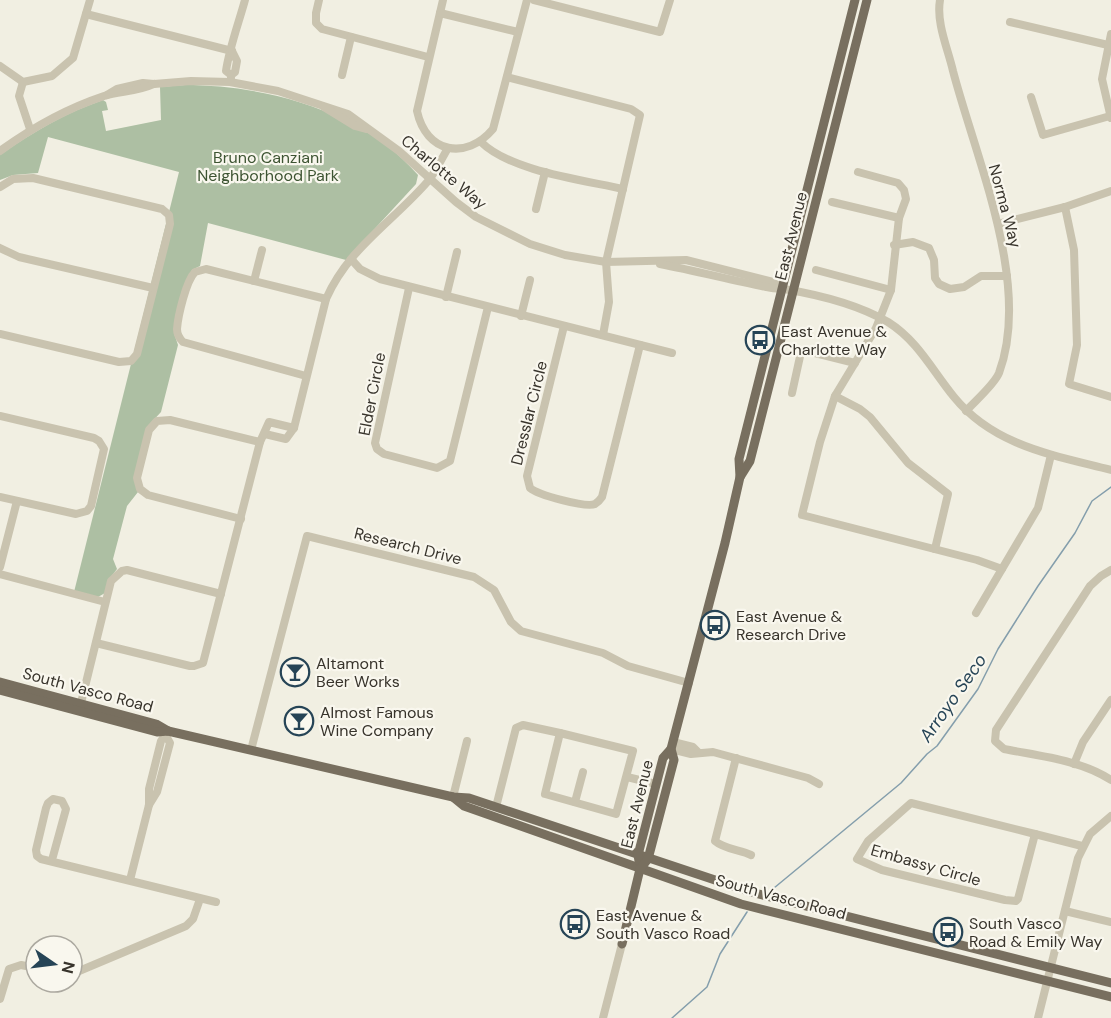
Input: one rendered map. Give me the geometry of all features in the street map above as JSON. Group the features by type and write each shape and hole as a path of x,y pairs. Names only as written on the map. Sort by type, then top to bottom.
{"main road":[{"name":"East Avenue","path":"640,869 638,855 663,758 672,746 689,683 740,477 739,459 855,0"},
{"name":"East Avenue","path":"740,477 750,461 867,0"},
{"name":"South Vasco Road","path":"0,682 157,732 251,750 453,797 469,798 780,900 1111,982"},
{"name":"South Vasco Road","path":"0,690 80,706"},
{"name":"East Avenue","path":"621,944 640,869 648,858 674,760 672,746"},
{"name":"South Vasco Road","path":"453,797 464,806 741,903 1111,997"}],"street":[{"path":"0,66 23,82 52,76 73,58 90,0"},
{"path":"231,79 226,71 244,0"},
{"path":"319,0 316,23 322,29 428,57"},
{"path":"443,0 417,111 421,126 427,134 438,144 456,150 482,142 493,129 527,0"},
{"path":"534,0 660,32 670,0"},
{"name":"Norma Way","path":"940,0 941,22 963,110 998,224 1006,264 1009,336 998,375 966,411"},
{"path":"440,13 518,32"},
{"path":"86,14 232,51"},
{"path":"1010,21 1108,45"},
{"path":"1031,97 1043,135 1111,117 1102,79 1111,34"},
{"path":"342,75 351,37"},
{"path":"507,77 631,109 640,115 606,262 609,302 603,335"},
{"name":"Charlotte Way","path":"0,151 30,129 77,105 108,95 137,91 154,84 231,79 278,91 348,114 399,151 476,217 520,240 565,255 606,262 686,260 773,282 793,291 849,304 880,318 914,344 966,411 987,428 1006,439 1051,455 1111,470"},
{"path":"23,82 19,96 30,129"},
{"path":"482,142 490,150 503,157 545,171 623,189"},
{"path":"265,434 286,439 294,428 326,299 334,279 376,231 430,179 448,148"},
{"path":"536,209 545,171"},
{"path":"858,172 898,183 904,190 906,199 899,218 894,245 891,290 876,328 835,396 820,442 802,515 977,560 1002,569"},
{"path":"0,187 13,179 33,178 162,208 169,215 170,224 137,354 131,361 118,362 0,334"},
{"path":"998,224 1065,207 1111,191"},
{"path":"832,202 899,218"},
{"path":"1065,207 1074,250 1077,345 1069,384 1111,397"},
{"path":"894,245 913,242 929,248 934,260 934,278 939,284 950,289 964,286 981,276 1006,276"},
{"path":"0,248 19,257 153,288"},
{"path":"254,281 262,250"},
{"path":"446,297 457,252"},
{"path":"351,259 372,276 409,288 672,353"},
{"path":"306,376 188,345 179,338 177,327 188,281 195,272 206,269 326,299"},
{"path":"816,270 891,290"},
{"path":"521,316 530,280"},
{"name":"Elder Circle","path":"409,288 375,443 384,454 426,465 441,467 450,461 488,307"},
{"name":"Dresslar Circle","path":"564,326 527,476 533,491 567,500 589,505 598,502 602,497 640,345"},
{"path":"792,393 801,352 807,351 855,363"},
{"path":"835,396 870,417 908,463 948,494 935,549"},
{"path":"0,416 94,438 104,449 93,496 87,511 76,514 0,496"},
{"path":"241,519 148,495 140,489 137,478 150,430 157,421 170,420 260,442"},
{"path":"96,643 190,666 199,664 205,659 260,442 269,422 294,428"},
{"path":"976,614 1038,508 1051,455"},
{"path":"0,567 17,501"},
{"name":"Research Drive","path":"251,750 308,536 474,577 494,590 511,622 521,631 603,653 628,666 689,683"},
{"path":"80,706 111,581 122,571 127,570 221,594"},
{"path":"1111,570 1101,576 1086,593 996,730 995,735 995,741 1004,748 1074,764 1094,770 1111,780"},
{"path":"0,574 105,602"},
{"path":"1074,764 1083,742 1111,700"},
{"path":"496,807 516,728 523,725 560,733 633,751 616,813 545,794 560,733"},
{"path":"130,880 149,805 149,789 161,741 167,733"},
{"path":"453,797 467,741"},
{"path":"672,746 692,754 713,752 808,778 819,784"},
{"path":"736,758 715,841 751,855"},
{"path":"576,802 584,772"},
{"path":"627,777 656,784"},
{"path":"52,860 66,809 62,801 53,799 46,808 36,850 37,856 41,858 200,899 216,902"},
{"name":"Embassy Circle","path":"1035,834 1016,901 882,870 857,859 868,841 911,803 1035,834 1082,846"},
{"path":"1038,1018 1082,846 1095,829 1111,816"},
{"path":"84,969 186,926 193,919 200,899"},
{"path":"1065,911 1111,922"},
{"name":"East Avenue","path":"603,1018 621,944"},
{"path":"0,999 9,969 24,966"}],"green space":[{"name":"Bruno Canziani Neighborhood Park","path":"185,85 248,90 311,106 342,118 370,134 396,153 418,175 416,184 346,260 208,223 200,266 192,270 174,333 178,345 161,412 149,425 138,492 127,506 113,559 117,569 105,593 98,597 74,592 179,172 48,137 38,173 13,175 0,180 0,155 50,124 103,100 108,110 102,111 106,131 161,120 160,87"}],"waterway":[{"name":"Arroyo Seco","path":"774,888 901,783 937,746 978,689 998,649 1075,533 1092,501 1111,487"},
{"name":"Arroyo Seco","path":"672,1018 707,987 720,954 747,912"}],"place":[{"name":"East Avenue & Charlotte Way","path":"760,340"},
{"name":"East Avenue & Research Drive","path":"715,625"},
{"name":"Altamont Beer Works","path":"295,672"},
{"name":"Almost Famous Wine Company","path":"299,721"},
{"name":"East Avenue & South Vasco Road","path":"575,924"},
{"name":"South Vasco Road & Emily Way","path":"948,932"}]}
